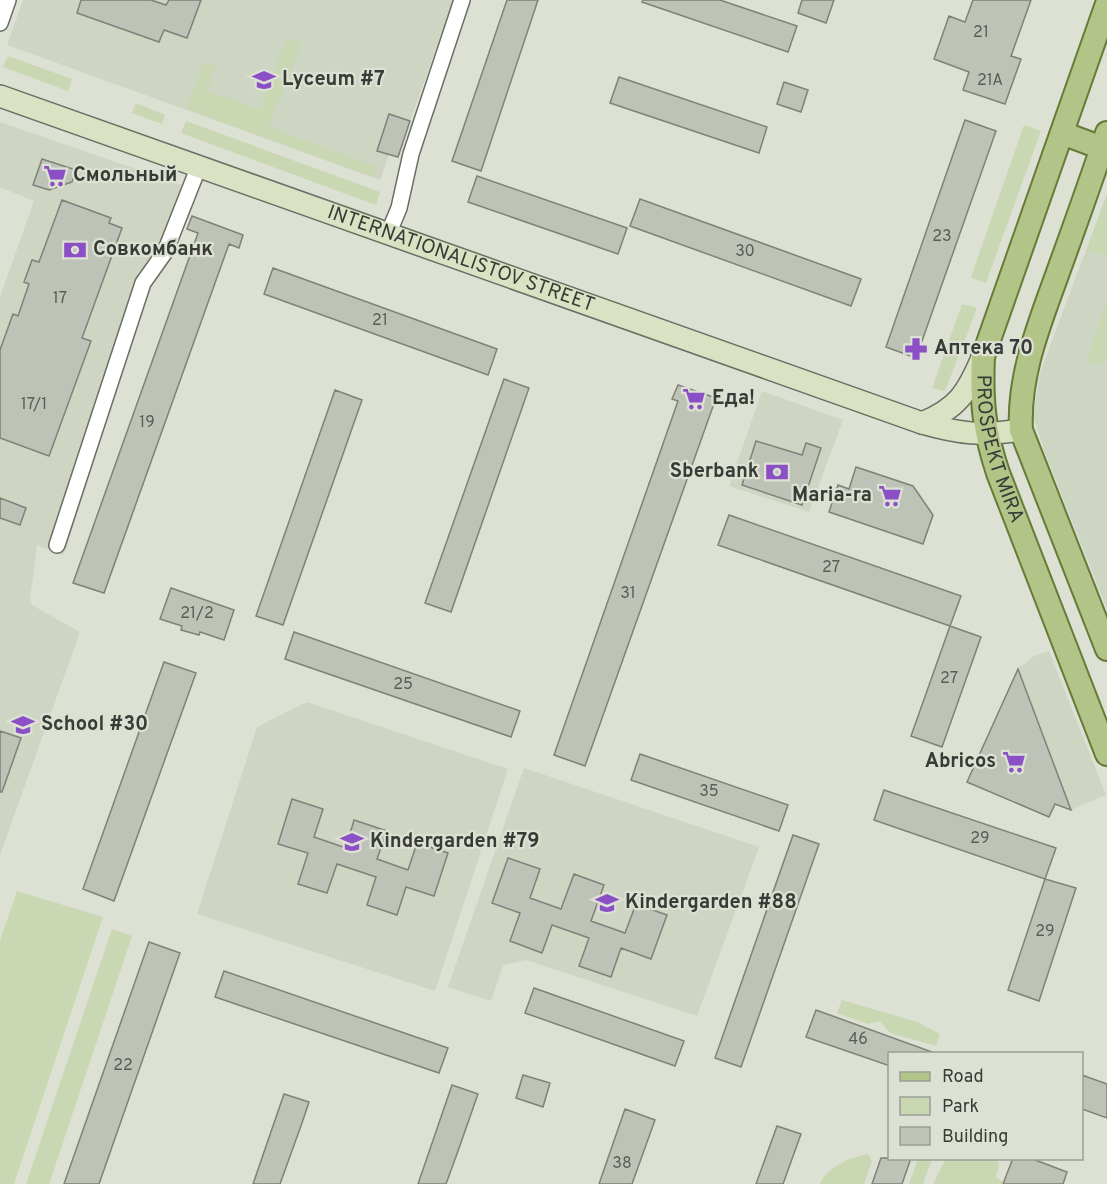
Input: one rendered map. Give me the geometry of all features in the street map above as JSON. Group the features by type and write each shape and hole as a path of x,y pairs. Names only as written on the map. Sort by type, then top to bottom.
{"main road":[{"name":"PROSPEKT MIRA","path":"1107,4 983,357 981,398 986,435 1101,722 1107,754"},
{"path":"1062,133 1105,141"},
{"name":"PROSPEKT MIRA","path":"1105,141 1044,312 1025,375 1020,404 1021,430 1107,649"}],"street":[{"path":"0,23 8,0"},
{"path":"390,232 399,208 411,154 462,0"},
{"name":"INTERNATIONALISTOV STREET","path":"0,96 390,232 922,423 951,431 986,435 1021,430"},
{"path":"57,545 143,283 165,252 199,166"},
{"path":"922,423 943,414 959,401 971,384 983,357"}],"shaded area":[{"name":"Lyceum #7","path":"23,0 453,0 410,121 389,115 377,150 389,154 380,180 7,45"},
{"path":"0,122 182,185 64,555 37,545 30,600 32,605 80,632 0,855 0,297 34,201 0,187"},
{"path":"1107,194 1107,609 1045,453 1033,416 1040,373"},
{"path":"762,391 843,420 809,512 729,486"},
{"path":"1049,651 1106,795 1071,810 1055,804 1049,817 967,782 1018,669 1034,656"},
{"name":"Kindergarden #79","path":"307,702 508,769 435,991 197,914 257,727"},
{"name":"Kindergarden #88","path":"524,768 759,847 697,1016 526,960 503,965 491,1001 448,987"}],"green space":[{"path":"286,39 302,42 269,127 377,167 373,177 187,109 204,62 216,66 207,91 260,109"},
{"path":"8,56 72,79 68,91 3,67"},
{"path":"136,103 165,115 162,124 132,113"},
{"path":"186,121 380,192 376,205 181,133"},
{"path":"1024,125 1041,131 986,283 971,277"},
{"path":"1107,194 1107,256 1087,249"},
{"path":"1107,299 1107,360 1098,365 1086,361"},
{"path":"962,304 977,308 945,391 932,388"},
{"path":"17,891 103,917 14,1184 0,1184 0,941"},
{"path":"112,929 132,936 49,1184 26,1184"},
{"path":"842,1000 917,1022 940,1034 936,1046 890,1033 880,1021 868,1024 837,1013"},
{"path":"868,1154 872,1161 864,1184 820,1184 834,1168 847,1160"},
{"path":"918,1160 932,1160 923,1184 909,1184"},
{"path":"945,1160 997,1160 999,1165 996,1177 1005,1184 933,1184"}],"building":[{"path":"81,0 151,0 166,5 169,0 201,0 187,38 164,30 159,42 77,13"},
{"path":"507,0 538,0 481,171 452,161"},
{"path":"643,0 720,0 797,26 788,52 642,2"},
{"path":"802,0 834,0 826,23 798,13"},
{"path":"973,0 1031,0 1011,56 1021,59 1005,104 963,90 969,72 934,59 949,16 965,22"},
{"path":"619,77 767,127 759,153 610,103"},
{"path":"784,82 808,90 801,112 777,104"},
{"path":"389,114 410,121 398,157 377,151"},
{"path":"965,120 996,131 916,358 886,347"},
{"name":"Смольный","path":"42,159 76,170 72,182 49,190 33,185"},
{"path":"477,176 627,228 618,254 468,202"},
{"path":"640,199 861,279 851,306 630,226"},
{"path":"62,200 111,218 109,223 122,228 82,338 91,341 49,456 0,438 0,350 13,314 18,316 29,284 24,282 32,260 39,262"},
{"path":"192,216 243,235 239,248 229,244 104,593 73,583 198,233 187,229"},
{"path":"273,268 497,349 488,375 264,294"},
{"path":"504,379 529,388 451,612 425,603"},
{"path":"678,385 716,398 585,766 554,755 678,401 672,399"},
{"path":"335,390 362,400 283,625 256,616"},
{"path":"756,441 802,455 806,443 821,448 802,505 742,485"},
{"path":"856,467 913,486 933,515 923,544 829,512 838,485 849,489"},
{"path":"0,498 26,508 20,525 0,518"},
{"path":"729,515 961,596 950,626 718,545"},
{"path":"171,588 234,610 224,640 200,632 199,635 181,630 182,626 160,619"},
{"path":"950,626 981,637 942,747 911,736"},
{"path":"294,632 520,711 511,737 285,659"},
{"path":"164,662 196,673 114,901 83,889"},
{"name":"Abricos","path":"1018,669 1071,810 1055,804 1049,817 967,782"},
{"path":"0,731 21,738 2,792 0,792"},
{"path":"640,754 788,805 779,831 631,780"},
{"path":"884,790 1056,848 1045,879 874,820"},
{"path":"292,799 323,809 314,837 346,848 354,820 387,831 377,859 408,870 417,843 448,853 434,896 406,887 397,915 367,905 376,877 337,864 327,893 298,884 308,853 278,844"},
{"path":"793,835 819,844 741,1067 715,1058"},
{"path":"508,858 540,869 530,898 561,909 574,874 604,885 591,921 625,933 636,904 667,915 651,959 621,948 611,977 579,966 589,938 552,925 542,953 510,941 520,913 492,903"},
{"path":"1045,879 1076,888 1039,1001 1008,990"},
{"path":"149,942 180,953 99,1184 64,1184"},
{"path":"224,971 448,1048 439,1073 215,997"},
{"path":"534,988 684,1041 675,1066 525,1013"},
{"path":"816,1010 932,1052 888,1052 888,1065 806,1037"},
{"path":"523,1075 550,1083 543,1107 516,1098"},
{"path":"1083,1075 1107,1084 1107,1118 1083,1109"},
{"path":"452,1085 478,1094 446,1184 418,1184"},
{"path":"284,1094 309,1102 302,1123 280,1184 253,1184"},
{"path":"625,1109 655,1120 632,1184 599,1184"},
{"path":"777,1126 801,1134 783,1184 756,1184"},
{"path":"881,1158 910,1160 902,1184 872,1184"},
{"path":"1012,1160 1035,1160 1067,1172 1063,1184 1003,1184"}],"place":[{"name":"Lyceum #7","path":"264,80"},
{"name":"Смольный","path":"55,176"},
{"name":"Совкомбанк","path":"75,250"},
{"name":"Аптека 70","path":"916,349"},
{"name":"Еда!","path":"694,399"},
{"name":"Sberbank","path":"777,472"},
{"name":"Maria-ra","path":"890,496"},
{"name":"School #30","path":"23,725"},
{"name":"Abricos","path":"1014,762"},
{"name":"Kindergarden #79","path":"352,842"},
{"name":"Kindergarden #88","path":"607,903"}]}
